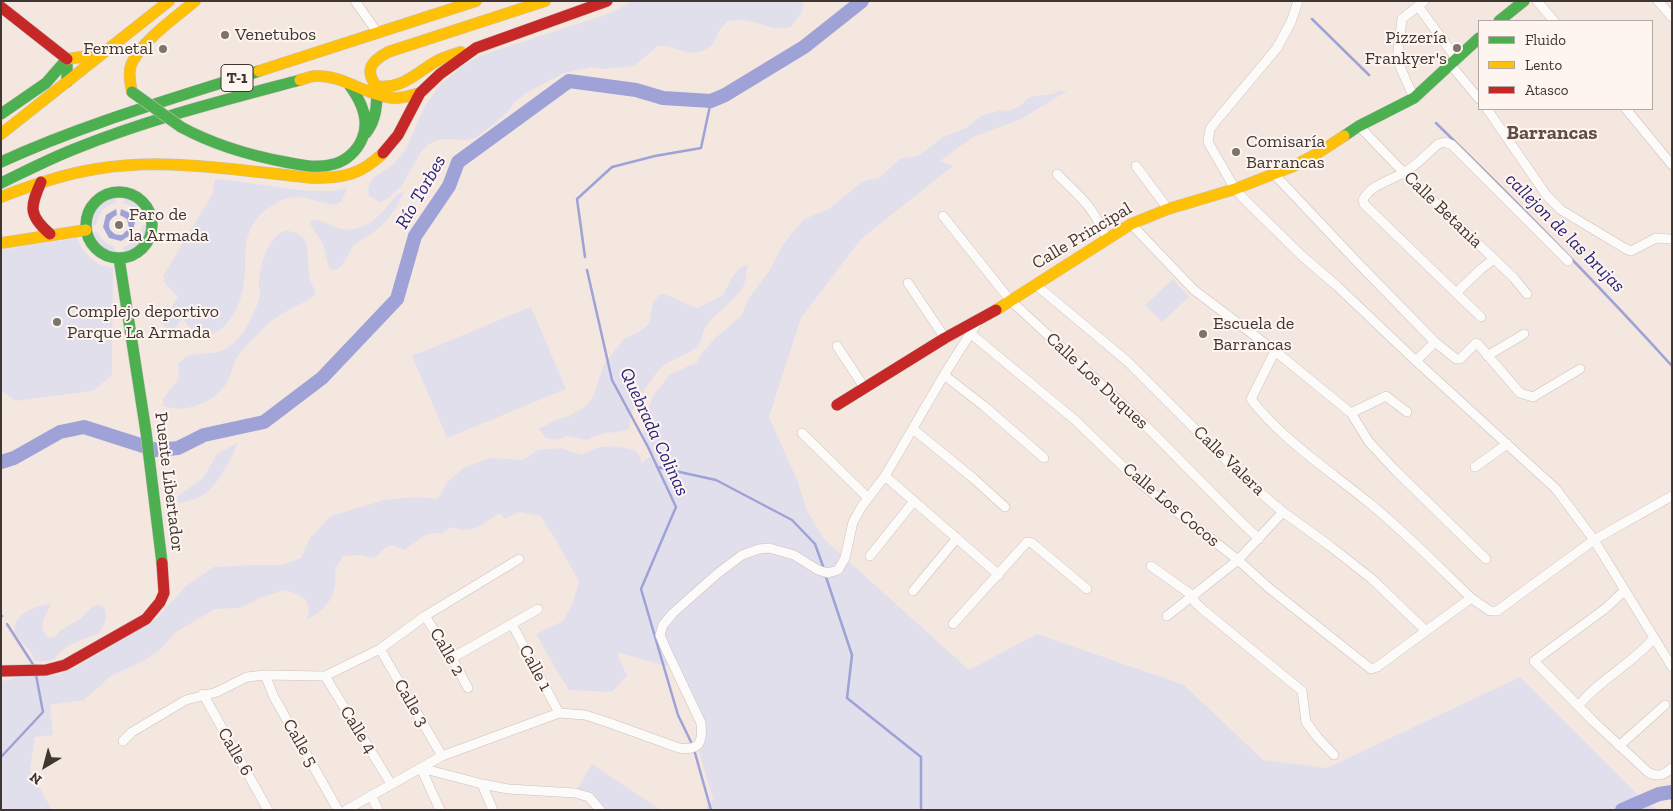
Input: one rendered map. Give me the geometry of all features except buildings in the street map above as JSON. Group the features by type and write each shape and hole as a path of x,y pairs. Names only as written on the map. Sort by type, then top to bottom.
{"main road":[{"path":"1,134 169,1"},
{"path":"195,1 137,54 130,66 129,81 132,92 181,127 204,140 237,153 304,166 336,164 358,147 363,137 365,124 362,110 358,97 350,86"},
{"name":"T-1","path":"1,162 43,143 88,127 476,1"},
{"path":"363,137 372,128 377,91 370,69 374,59 545,1"},
{"path":"377,91 394,88 437,61 607,1"},
{"path":"1500,20 1524,1"},
{"path":"1,7 67,59 102,54"},
{"name":"Calle Principal","path":"836,406 864,387 978,321 1131,224 1168,209 1235,189 1294,166 1318,153 1359,126 1414,98 1478,39"},
{"path":"1,197 41,182 96,169 130,166 184,165 289,176 334,178 356,173 371,165 381,156 398,135 420,93 440,74 476,48"},
{"path":"67,59 67,82"},
{"path":"1,114 51,79 67,59"},
{"path":"1,183 64,153 112,134 184,111 315,76 340,80 350,86 377,91 395,98 420,93"},
{"path":"41,182 33,203 32,213 37,224 50,234"},
{"path":"119,191 129,193 146,205 151,215 152,225 151,235 146,245 129,257 119,258 108,257 95,248 89,240 86,230 87,214 92,205 108,193 119,191"},
{"path":"1,243 86,230"},
{"name":"Puente Libertador","path":"1,671 46,670 65,665 146,619 160,602 164,593 140,394 119,258"}],"street":[{"path":"355,1 377,32"},
{"path":"1298,1 1291,22 1277,48 1210,129 1208,142 1235,189 1302,256 1337,286 1556,489 1594,540 1654,638 1669,654 1672,667"},
{"path":"1538,1 1553,20"},
{"path":"1658,1 1672,17"},
{"path":"1414,98 1397,60 1402,19 1421,4 1453,61 1478,98"},
{"path":"1488,110 1546,196 1561,210 1631,251 1656,238 1671,238"},
{"path":"1627,110 1672,165"},
{"name":"Calle Betania","path":"1359,126 1404,173 1514,278 1527,294"},
{"path":"1481,317 1364,204 1362,200 1365,195 1404,173 1438,144 1445,142 1452,145 1568,260"},
{"path":"1136,166 1168,209"},
{"path":"1057,174 1090,207 1108,239"},
{"path":"1274,174 1323,228 1435,342 1458,360 1477,343 1520,394 1527,397 1533,397 1580,369"},
{"name":"Calle Los Duques","path":"944,216 1010,300 1144,424 1236,518 1260,539"},
{"path":"1131,224 1194,290 1275,351 1351,413 1369,442 1394,470 1486,559"},
{"path":"1456,293 1494,259"},
{"path":"908,283 946,338"},
{"name":"Calle Valera","path":"1036,285 1127,361 1249,482 1284,512 1372,579 1426,631"},
{"path":"346,810 442,756 559,713 585,715 679,748 690,750 698,746 703,736 701,723 664,647 660,635 663,625 673,613 717,574 742,555 759,549 769,548 784,551 818,570 828,573 838,570 845,558 853,522 867,497 885,476 978,321"},
{"name":"Calle Los Cocos","path":"970,333 1075,420 1140,483 1238,560 1269,588 1366,666 1371,669 1376,667 1426,631"},
{"path":"1487,356 1524,334"},
{"path":"1416,361 1435,342"},
{"path":"838,346 864,387"},
{"path":"1275,351 1261,376 1252,399 1258,407 1304,450 1370,503 1471,598 1490,611 1497,611 1594,540 1672,496"},
{"path":"944,375 984,406 1044,458"},
{"path":"1351,413 1386,396 1407,412"},
{"path":"913,429 1005,507"},
{"path":"802,433 867,497"},
{"path":"1475,468 1507,444"},
{"path":"885,476 998,574"},
{"path":"870,556 914,501"},
{"path":"1167,616 1238,560 1284,512"},
{"path":"913,591 957,538"},
{"path":"953,624 1027,542 1030,542 1086,589"},
{"path":"122,741 132,732 186,700 203,694 217,692 247,678 265,675 325,676 380,649 426,616 519,559"},
{"path":"1152,566 1193,596 1194,602 1302,691 1306,722 1334,755"},
{"path":"1625,590 1606,608 1534,661 1619,746 1649,773 1656,776 1664,775 1672,768"},
{"path":"1426,631 1471,598"},
{"path":"452,658 538,609"},
{"name":"Calle 2","path":"426,616 468,688"},
{"name":"Calle 1","path":"512,624 559,713"},
{"path":"1578,706 1588,693 1642,652 1654,638"},
{"name":"Calle 3","path":"380,649 442,756"},
{"name":"Calle 5","path":"265,675 274,698 338,810"},
{"name":"Calle 4","path":"325,676 391,784"},
{"name":"Calle 6","path":"203,694 268,810"},
{"path":"1619,746 1666,705"},
{"path":"421,768 508,789 575,793 589,796 600,810"},
{"path":"421,768 440,810"},
{"path":"482,784 493,810"},
{"path":"371,795 378,810"}],"shaded area":[{"path":"632,1 804,2 802,12 791,27 775,28 746,21 728,21 721,28 712,45 705,50 695,53 668,46 658,46 634,66 605,69 591,67 564,73 528,92 514,103 506,114 475,138 437,140 428,145 421,152 401,187 387,199 380,202 369,196 370,182 374,177 391,166 405,151 424,108 438,87 464,65 482,55 611,13"},
{"path":"1059,91 1067,91 1021,119 973,137 940,161 953,166 861,239 801,318 769,417 798,482 807,511 824,539 969,670 1037,634 1184,685 1263,760 1327,768 1520,677 1647,804 1660,810 705,810 713,799 697,745 702,736 674,668 617,652 627,676 612,692 569,690 554,666 536,634 563,621 573,602 579,582 540,516 519,512 505,519 500,513 471,529 466,530 452,527 441,533 427,534 404,550 392,545 385,548 374,558 360,555 343,556 335,569 335,586 330,600 321,611 307,619 309,610 307,602 299,595 285,590 262,597 240,608 215,609 176,632 161,649 145,660 111,676 84,700 50,705 53,735 35,737 30,770 52,810 1,810 1,681 26,673 57,675 77,667 157,618 186,586 214,567 282,565 301,558 310,538 331,516 384,500 416,497 438,499 448,481 465,467 491,458 523,460 538,450 561,448 582,455 608,446 635,450 641,458 641,464 647,458 655,457 648,447 643,434 646,416 653,396 670,374 696,363 714,339 741,316 749,298 769,271 784,243 804,219 829,209 863,181 879,178 900,159 918,156 943,137 966,128 981,116 998,111 1012,110 1020,106 1027,99 1054,94"},
{"path":"215,179 307,191 333,191 347,188 342,201 336,205 296,197 280,201 267,209 250,229 246,248 242,295 236,310 222,329 213,333 203,334 188,326 183,318 172,332 160,323 178,298 165,284 163,276 213,193"},
{"path":"404,192 387,220 354,245 344,263 338,269 329,268 323,244 310,224 312,220 322,221 347,230 356,229 371,222 385,210 399,193"},
{"path":"114,195 116,202 102,210 96,225 89,225 91,215 96,206 104,199"},
{"path":"124,195 139,202 148,216 141,218 133,207 123,203"},
{"path":"142,225 149,225 147,236 142,245 124,255 123,247 136,239"},
{"path":"285,231 300,235 307,246 309,277 316,294 272,320 239,354 224,387 209,400 181,409 163,406 163,399 179,378 178,364 182,360 191,355 212,353 227,348 243,333 259,299 259,277 269,245 279,234"},
{"path":"97,232 106,243 115,247 114,254 106,251 94,241 90,234"},
{"name":"Complejo deportivo Parque La Armada","path":"77,238 91,258 107,267 113,268 112,375 93,391 15,401 1,390 1,250"},
{"path":"748,264 743,287 735,298 706,326 697,347 663,366 650,382 632,413 630,429 600,434 588,440 567,436 557,440 546,438 539,429 557,419 567,417 586,406 593,397 604,364 624,339 642,330 649,323 653,302 660,294 670,296 698,308 723,295 733,276 740,268"},
{"path":"1173,279 1189,297 1162,322 1145,305"},
{"path":"531,307 566,389 447,438 412,356"},
{"path":"237,443 224,471 214,485 205,494 195,499 178,503 178,496 203,478 217,454"},
{"path":"51,604 43,621 43,629 49,638 56,636 61,630 80,619 97,605 104,607 105,621 98,634 68,646 55,659 34,661 31,652 17,636 15,626 21,615 39,606"},
{"path":"592,764 661,810 596,810 588,797 575,793"}],"water":[{"path":"116,209 117,215 110,220 109,224 113,233 122,235 129,228 127,219 120,215 121,209 130,213 135,222 132,234 121,241 109,238 103,227 106,215"}],"waterway":[{"name":"Río Torbes","path":"1,462 14,458 60,432 84,427 156,450 178,448 204,435 264,422 322,378 397,299 415,236 449,186 458,162 569,81 636,90 663,98 711,101 725,95 804,47 862,1"},
{"name":"callejon de las brujas","path":"1312,19 1369,75"},
{"name":"Quebrada Colinas","path":"585,257 577,199 612,167 655,156 701,148 711,101"},
{"name":"callejon de las brujas","path":"1436,123 1556,243 1672,366"},
{"name":"Quebrada Colinas","path":"587,270 612,380 648,447 676,507 641,589 678,715 691,742"},
{"path":"657,467 716,480 792,520 815,544 824,569"},
{"path":"826,577 852,655 847,698 921,757 921,810"},
{"path":"7,624 34,666"},
{"path":"1,757 43,712 36,675"},
{"name":"Quebrada Colinas","path":"695,753 711,810"},
{"path":"1622,810 1659,794 1672,792"}],"traffic: fast":[{"path":"1500,20 1524,1"},
{"path":"1344,136 1359,126 1414,98 1478,39"},
{"path":"1,114 46,83 67,59"},
{"path":"67,59 67,82"},
{"path":"1,162 96,124 259,71"},
{"path":"1,183 67,152 132,128 300,80"},
{"path":"181,127 232,149 258,156 303,165 316,166 338,163 351,155 357,148 364,132 365,118 363,111 358,98 350,86"},
{"path":"366,133 370,128 376,111 376,86"},
{"path":"132,92 181,127"},
{"path":"112,192 126,192 138,197 147,206 152,218 152,225 150,238 143,249 126,258 112,258 100,253 91,244 86,232 86,218 91,206 100,197 112,192"},
{"path":"119,258 146,432 162,563"}],"traffic: slow":[{"path":"67,59 102,54 169,1"},
{"path":"132,92 130,82 131,65 142,47 159,30 195,1"},
{"path":"259,71 476,1"},
{"path":"461,52 438,60 407,80 393,86 376,86 372,80 370,70 374,62 388,52 545,1"},
{"path":"1,134 102,54"},
{"path":"300,80 313,76 325,76 393,98 420,93"},
{"path":"996,310 1131,224 1168,209 1235,189 1294,166 1344,136"},
{"path":"1,197 36,184 72,174 96,169 150,164 204,166 312,178 342,176 359,171 383,153"},
{"path":"1,243 86,230"}],"traffic: jam":[{"path":"383,153 398,135 420,93 440,74 476,48 607,1"},
{"path":"1,7 67,59"},
{"path":"41,182 33,204 33,210 38,221 50,234"},
{"path":"837,405 945,338 996,310"},
{"path":"1,671 46,670 65,665 146,619 160,602 164,593 162,563"}],"place":[{"name":"Venetubos","path":"225,35"},
{"name":"Pizzería Frankyer's","path":"1457,48"},
{"name":"Fermetal","path":"163,49"},
{"name":"Comisaría Barrancas","path":"1236,152"},
{"name":"Faro de la Armada","path":"119,225"},
{"name":"Complejo deportivo Parque La Armada","path":"57,322"},
{"name":"Escuela de Barrancas","path":"1203,334"}],"district":[{"name":"Barrancas","path":"1552,133"}]}
